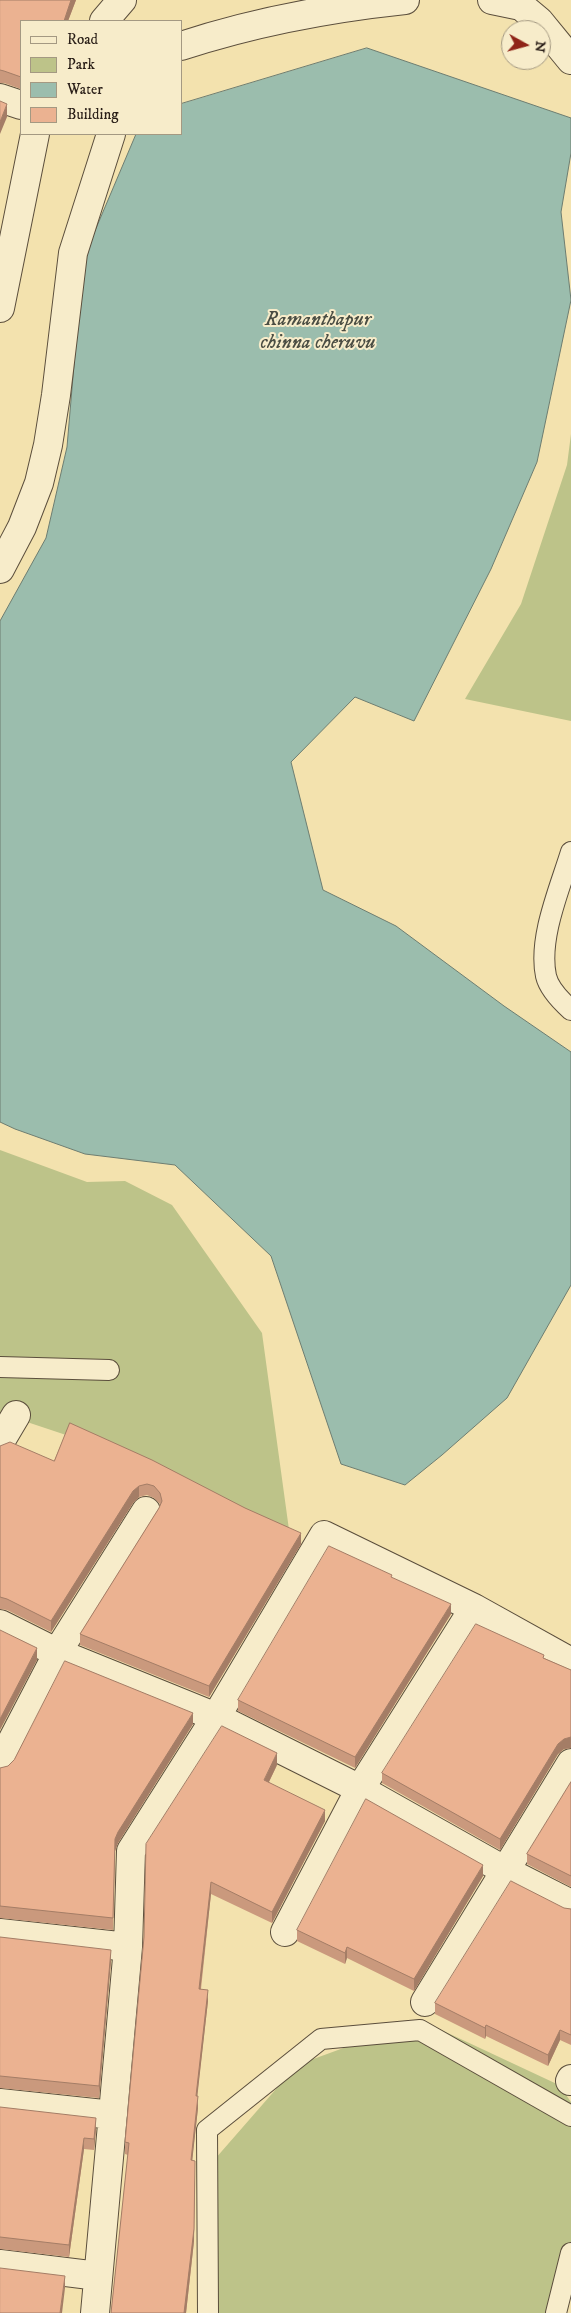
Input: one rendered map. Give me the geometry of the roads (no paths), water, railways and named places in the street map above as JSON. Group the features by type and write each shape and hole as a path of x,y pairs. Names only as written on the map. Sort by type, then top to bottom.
{"street":[{"path":"105,20 122,0"},
{"path":"182,46 215,34 292,16 405,0"},
{"path":"492,0 520,6 540,21 571,60"},
{"path":"0,98 20,105"},
{"path":"0,308 35,135"},
{"path":"0,568 22,528 39,483 52,420 73,253 111,135"},
{"path":"0,1442 16,1415"},
{"path":"0,1764 58,1654 146,1511"},
{"path":"95,2313 128,1947 131,1851 216,1716 324,1536 474,1608 571,1662"},
{"path":"285,1932 360,1789 474,1608"},
{"path":"0,1624 58,1654 216,1716 360,1789 504,1870 571,1904"},
{"path":"425,2002 571,1763"},
{"path":"0,1933 128,1947"},
{"path":"0,2103 113,2114"},
{"path":"0,2264 98,2276"}],"lane":[{"path":"571,852 547,933 545,958 546,977 560,1000 571,1010"},
{"path":"0,1367 109,1370"},
{"path":"208,2313 207,2130 321,2039 420,2030 563,2112 570,2080"},
{"path":"556,2313 571,2253"}],"water":[{"name":"Ramanthapur chinna cheruvu","path":"367,48 571,118 571,153 561,212 571,300 537,462 491,569 414,721 355,697 291,762 323,890 396,926 504,1006 571,1052 571,1285 507,1398 405,1485 341,1464 271,1256 175,1165 85,1154 0,1122 0,621 46,538 67,447 83,259 136,135 182,135 182,104"}]}
